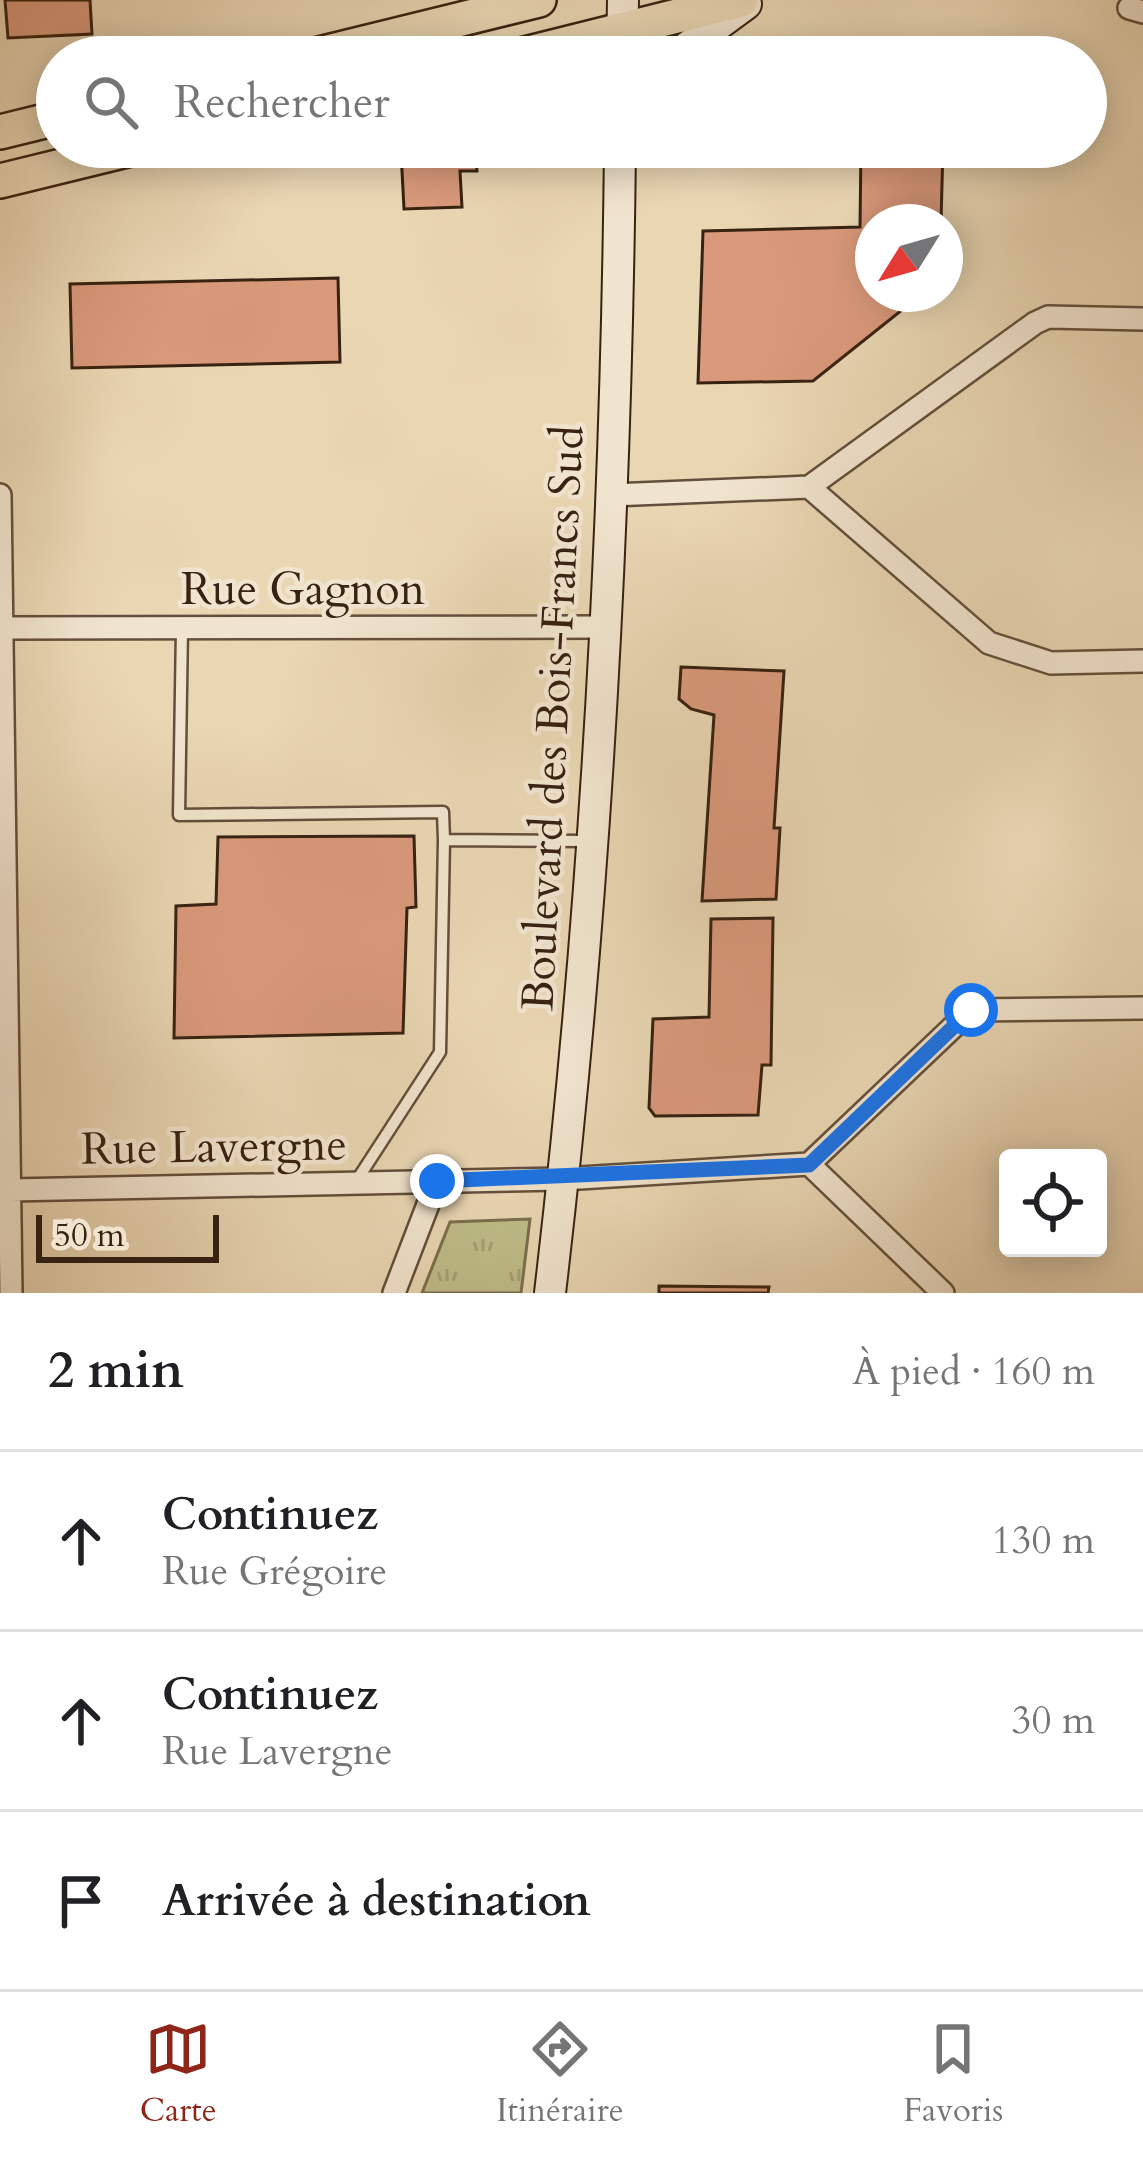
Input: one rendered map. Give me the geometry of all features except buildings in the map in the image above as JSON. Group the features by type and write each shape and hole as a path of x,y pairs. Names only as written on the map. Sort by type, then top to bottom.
{"main road":[{"path":"392,36 539,0"},
{"path":"622,29 741,0"},
{"path":"0,132 36,123"},
{"path":"0,181 53,168"}],"street":[{"path":"699,36 753,0"},
{"name":"Boulevard des Bois-Francs Sud","path":"550,1293 594,842 612,495 620,168"},
{"path":"612,495 809,487 1035,323 1048,317 1143,319"},
{"path":"809,487 988,643 1052,663 1143,661"},
{"path":"0,495 11,1293"},
{"name":"Rue Gagnon","path":"2,628 607,627"},
{"path":"944,1293 809,1165 971,1010 1143,1008"},
{"name":"Rue Lavergne","path":"10,1190 563,1179 809,1165"},
{"path":"394,1293 437,1181"}],"lane":[{"path":"182,628 179,815 443,812 440,1052 356,1183"},
{"path":"443,840 594,842"}],"green space":[{"path":"530,1219 521,1293 422,1293 450,1222"}],"route":[{"path":"437,1181 809,1165 971,1010"}]}
